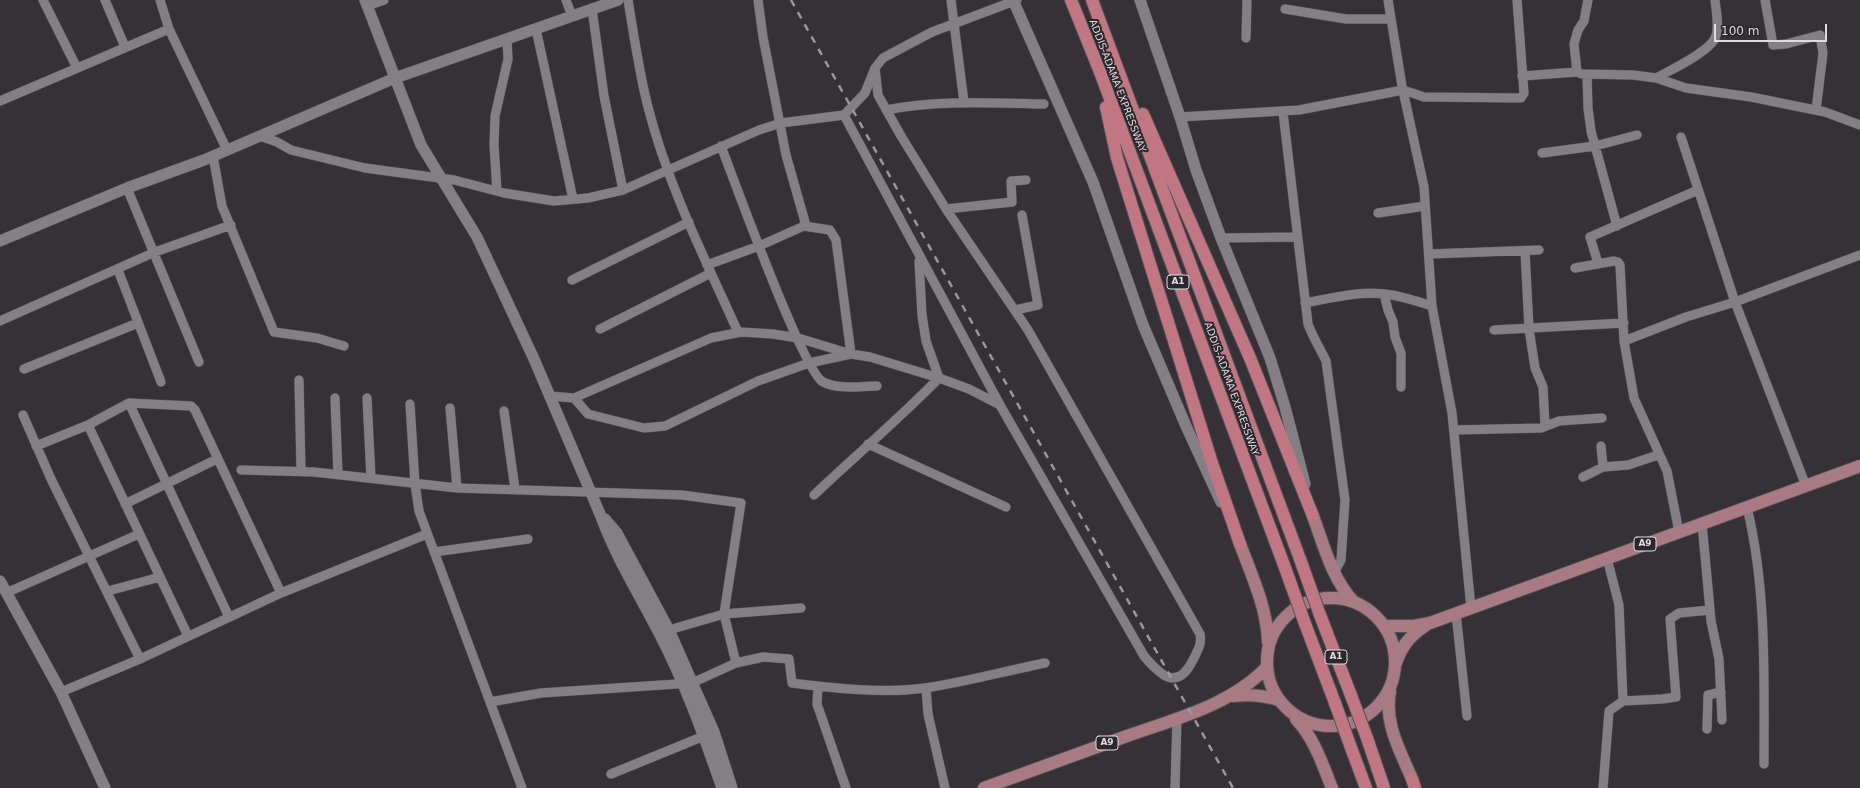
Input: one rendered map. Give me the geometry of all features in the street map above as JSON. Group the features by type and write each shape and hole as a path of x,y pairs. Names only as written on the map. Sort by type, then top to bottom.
{"highway":[{"name":"ADDIS-ADAMA EXPRESSWAY","path":"1071,0 1100,72 1366,788"},
{"name":"ADDIS-ADAMA EXPRESSWAY","path":"1092,0 1367,738 1384,788"},
{"path":"1117,64 1150,128 1198,238 1250,358 1313,516"},
{"path":"1100,72 1117,158 1212,463 1240,544"}],"main road":[{"name":"A9","path":"1385,626 1414,626 1430,623 1860,466"},
{"path":"1313,516 1334,573 1344,592 1355,603"},
{"path":"1240,544 1260,597 1267,622 1269,647 1267,667 1271,685 1279,700 1306,730 1332,788"},
{"path":"1269,647 1276,629 1289,613 1307,602 1327,598 1347,600 1366,608 1385,626 1393,644 1396,664 1387,707 1391,728 1414,785"},
{"name":"A9","path":"1396,664 1401,649 1407,640 1430,623"},
{"name":"A9","path":"984,788 1178,718 1230,697 1245,687 1267,667"},
{"path":"1290,712 1303,721 1323,726 1344,726 1364,718 1380,705 1391,687"},
{"name":"A9","path":"1230,697 1250,694 1263,695 1279,700"}],"street":[{"path":"43,0 77,68"},
{"path":"105,0 125,47"},
{"path":"160,0 169,29 227,150"},
{"path":"384,0 366,3 421,145 476,237 549,396 600,514 608,537 687,683"},
{"path":"566,0 572,16"},
{"path":"0,241 127,188 213,156 395,78 618,0"},
{"path":"628,0 647,100 668,170 709,269 738,332"},
{"path":"758,0 763,37 781,123 786,155 805,222 804,226"},
{"path":"951,0 964,102"},
{"path":"260,136 277,142 292,150 364,168 442,178 498,191 554,201 623,190 759,130 781,123 844,115 865,93 874,68 883,58 932,32 1015,0 1093,182 1143,325 1173,397 1240,544"},
{"path":"1140,0 1180,117 1196,170 1221,238 1270,358 1285,407 1313,516"},
{"path":"1246,38 1248,0"},
{"path":"1388,0 1403,90 1424,187 1432,306 1454,430 1471,608"},
{"path":"1180,117 1283,112 1403,90 1424,97 1521,98 1524,93 1517,0"},
{"path":"1577,72 1574,44 1578,30 1584,21 1588,0"},
{"path":"1656,78 1690,60 1715,38 1717,29 1715,0"},
{"path":"1765,0 1773,45 1786,44 1820,35 1823,53 1816,110"},
{"path":"592,9 604,96 623,190"},
{"path":"1285,9 1346,19 1391,19"},
{"path":"0,101 169,29"},
{"path":"536,29 573,199"},
{"path":"498,191 494,145 495,116 508,59 507,39"},
{"path":"844,115 1000,406 1144,656 1158,673 1171,678 1179,676 1188,670 1202,643 1200,634 1028,330 946,209 886,110 878,95 874,68"},
{"path":"1522,76 1577,72 1587,74 1633,75 1656,78 1686,88 1751,97 1816,110 1860,125"},
{"path":"1587,74 1588,108 1591,132 1617,226"},
{"path":"886,110 914,104 964,102 1044,104"},
{"path":"1283,112 1308,324 1313,339 1320,347 1326,361 1345,500 1341,560 1334,573"},
{"path":"1542,152 1595,146 1636,135"},
{"path":"1681,137 1698,190 1707,212 1735,302 1806,486"},
{"path":"721,146 759,246 809,363 823,382 837,385 877,386"},
{"path":"213,156 222,206 274,332 317,338 344,346"},
{"path":"946,209 1012,202 1011,181 1026,180"},
{"path":"127,188 155,252 199,362"},
{"path":"1598,263 1590,238 1698,190"},
{"path":"1378,213 1425,206"},
{"path":"1015,310 1038,306 1022,215"},
{"path":"572,280 689,222"},
{"path":"0,321 118,270 155,252 230,225"},
{"path":"600,329 709,269 804,226 830,230 834,234 851,354"},
{"path":"1221,238 1297,238"},
{"path":"1428,254 1539,250"},
{"path":"1525,251 1529,329 1535,368 1543,387 1546,425"},
{"path":"1624,341 1686,316 1735,302 1860,255"},
{"path":"919,256 922,315 926,342 939,378"},
{"path":"1574,268 1614,260 1620,265 1624,341 1634,398 1658,455 1667,471 1680,532"},
{"path":"118,270 161,382"},
{"path":"1305,303 1348,294 1384,294 1407,298 1432,306"},
{"path":"1384,294 1388,310 1394,322 1395,337 1401,353 1401,387"},
{"path":"24,369 138,323"},
{"path":"1494,330 1624,324"},
{"path":"549,396 574,398 712,338 738,332 773,334 798,338 851,354 870,357 939,378 969,389 1000,406"},
{"path":"574,398 588,414 644,428 665,426 758,381 809,363 851,354"},
{"path":"814,495 868,444 907,410 939,378"},
{"path":"299,380 301,471"},
{"path":"335,398 338,474"},
{"path":"367,398 371,478"},
{"path":"129,403 229,617"},
{"path":"36,446 88,424 129,403 191,406 195,410 281,594"},
{"path":"410,404 415,484 419,511 522,788"},
{"path":"450,408 457,488"},
{"path":"504,411 515,489"},
{"path":"23,415 36,446 140,659"},
{"path":"1454,430 1541,428 1559,420 1602,418"},
{"path":"88,424 188,636"},
{"path":"868,444 1006,507"},
{"path":"1601,446 1603,467"},
{"path":"1584,477 1603,467 1628,465 1658,455"},
{"path":"125,504 217,459"},
{"path":"241,470 301,471 338,474 457,488 682,495 740,503 724,614 736,664"},
{"path":"1747,507 1754,534 1764,651 1764,764"},
{"path":"600,514 617,533 669,630 687,683 732,788"},
{"path":"1702,524 1710,610 1719,659 1722,720"},
{"path":"6,593 91,557 140,534"},
{"path":"61,692 140,659 281,594 427,534"},
{"path":"434,552 528,539"},
{"path":"1607,558 1618,605 1623,701"},
{"path":"108,591 160,577"},
{"path":"0,581 61,692 105,788"},
{"path":"669,630 724,614 801,608"},
{"path":"1603,788 1610,711 1623,701 1676,697 1670,619 1679,613 1710,610"},
{"path":"1456,613 1466,716"},
{"path":"490,702 541,693 687,683 736,664 763,657 789,659 792,683 887,690 926,688 1045,663"},
{"path":"818,686 817,704 846,788"},
{"path":"926,688 930,722 945,788"},
{"path":"1707,729 1708,695 1721,692"},
{"path":"1175,788 1178,718"},
{"path":"611,774 709,734"},
{"path":"709,734 722,788"}],"railway":[{"path":"791,0 1233,788"}]}
